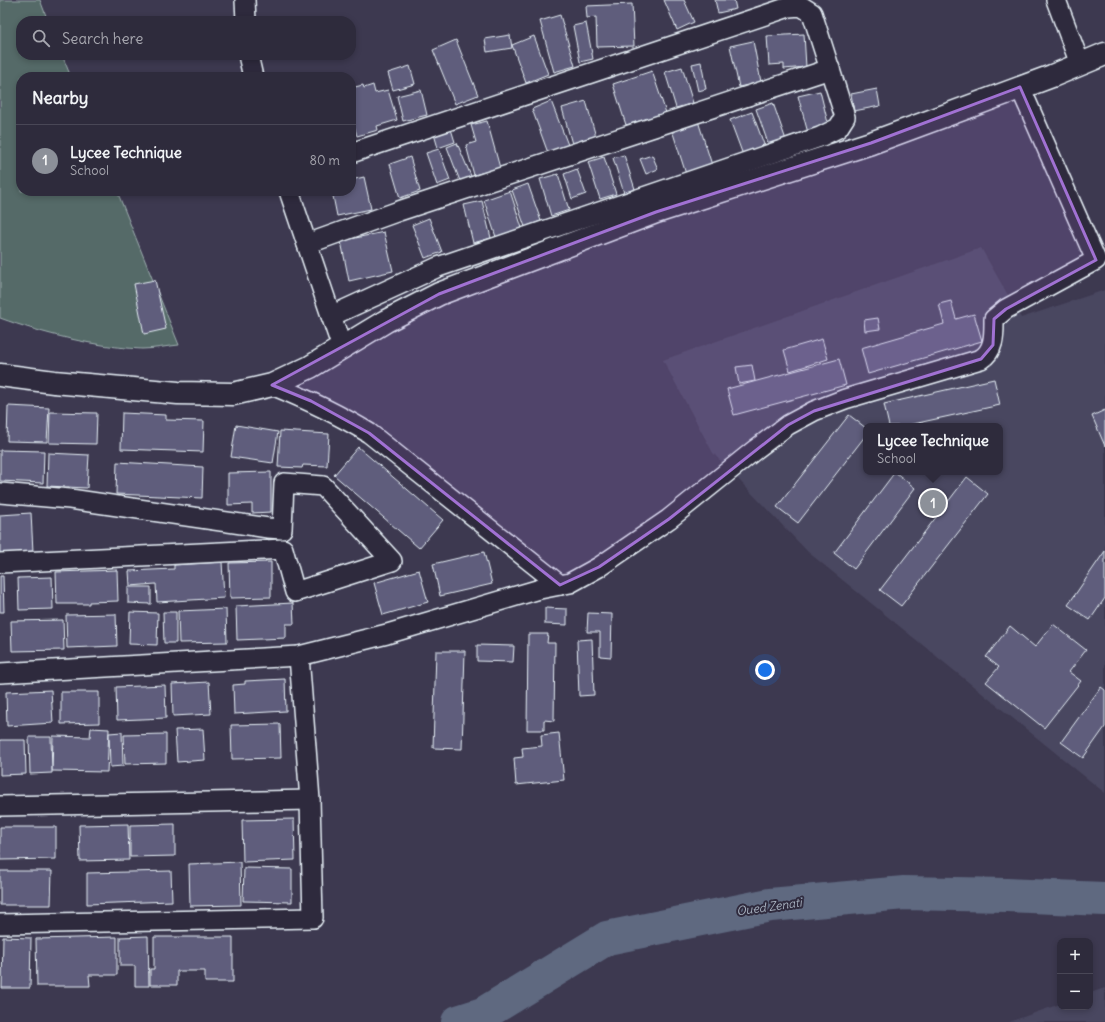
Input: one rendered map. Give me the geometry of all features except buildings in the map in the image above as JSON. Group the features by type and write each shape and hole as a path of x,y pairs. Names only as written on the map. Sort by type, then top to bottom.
{"main road":[{"path":"0,375 54,382 178,393 233,394 272,386 310,367 386,321 440,294 656,212 871,143 1105,54"}],"street":[{"path":"245,0 246,16"},
{"path":"1056,0 1080,64"},
{"path":"331,316 438,267 820,137 838,128 844,117 812,13 801,6 790,7 356,151"},
{"path":"249,60 252,72"},
{"path":"307,244 399,211 830,69"},
{"path":"0,673 299,656 387,634 540,589 570,583 599,568 669,519 756,448 788,425 814,411 844,399 981,359 988,355 993,345 994,319 1006,309 1096,260 1020,87"},
{"path":"291,196 342,348"},
{"path":"272,386 342,416 369,433 560,585"},
{"path":"0,493 70,499 282,529 284,482 323,486 392,561 295,592 283,550 0,563"},
{"path":"0,924 313,918 310,800 299,656"},
{"path":"0,806 310,800"}],"highlighted area":[{"path":"1020,87 1096,260 1006,309 994,319 993,345 981,359 814,411 788,425 669,519 599,567 560,585 369,433 311,401 272,385 439,294 656,212 871,143"}],"shaded area":[{"path":"981,248 1021,318 1105,290 1105,793 808,552 713,453 663,360"},
{"path":"1105,988 1105,1022 1009,1022 1057,1005 1057,1010 1093,1010 1093,992"}],"green space":[{"path":"0,0 40,0 46,16 16,16 16,60 64,60 69,72 16,72 16,196 119,196 179,345 151,349 106,346 70,339 0,318"}],"waterway":[{"name":"Oued Zenati","path":"458,1022 483,1014 607,938 770,905 904,893 1105,899"}],"place":[{"name":"Lycee Technique","path":"933,503"}]}
